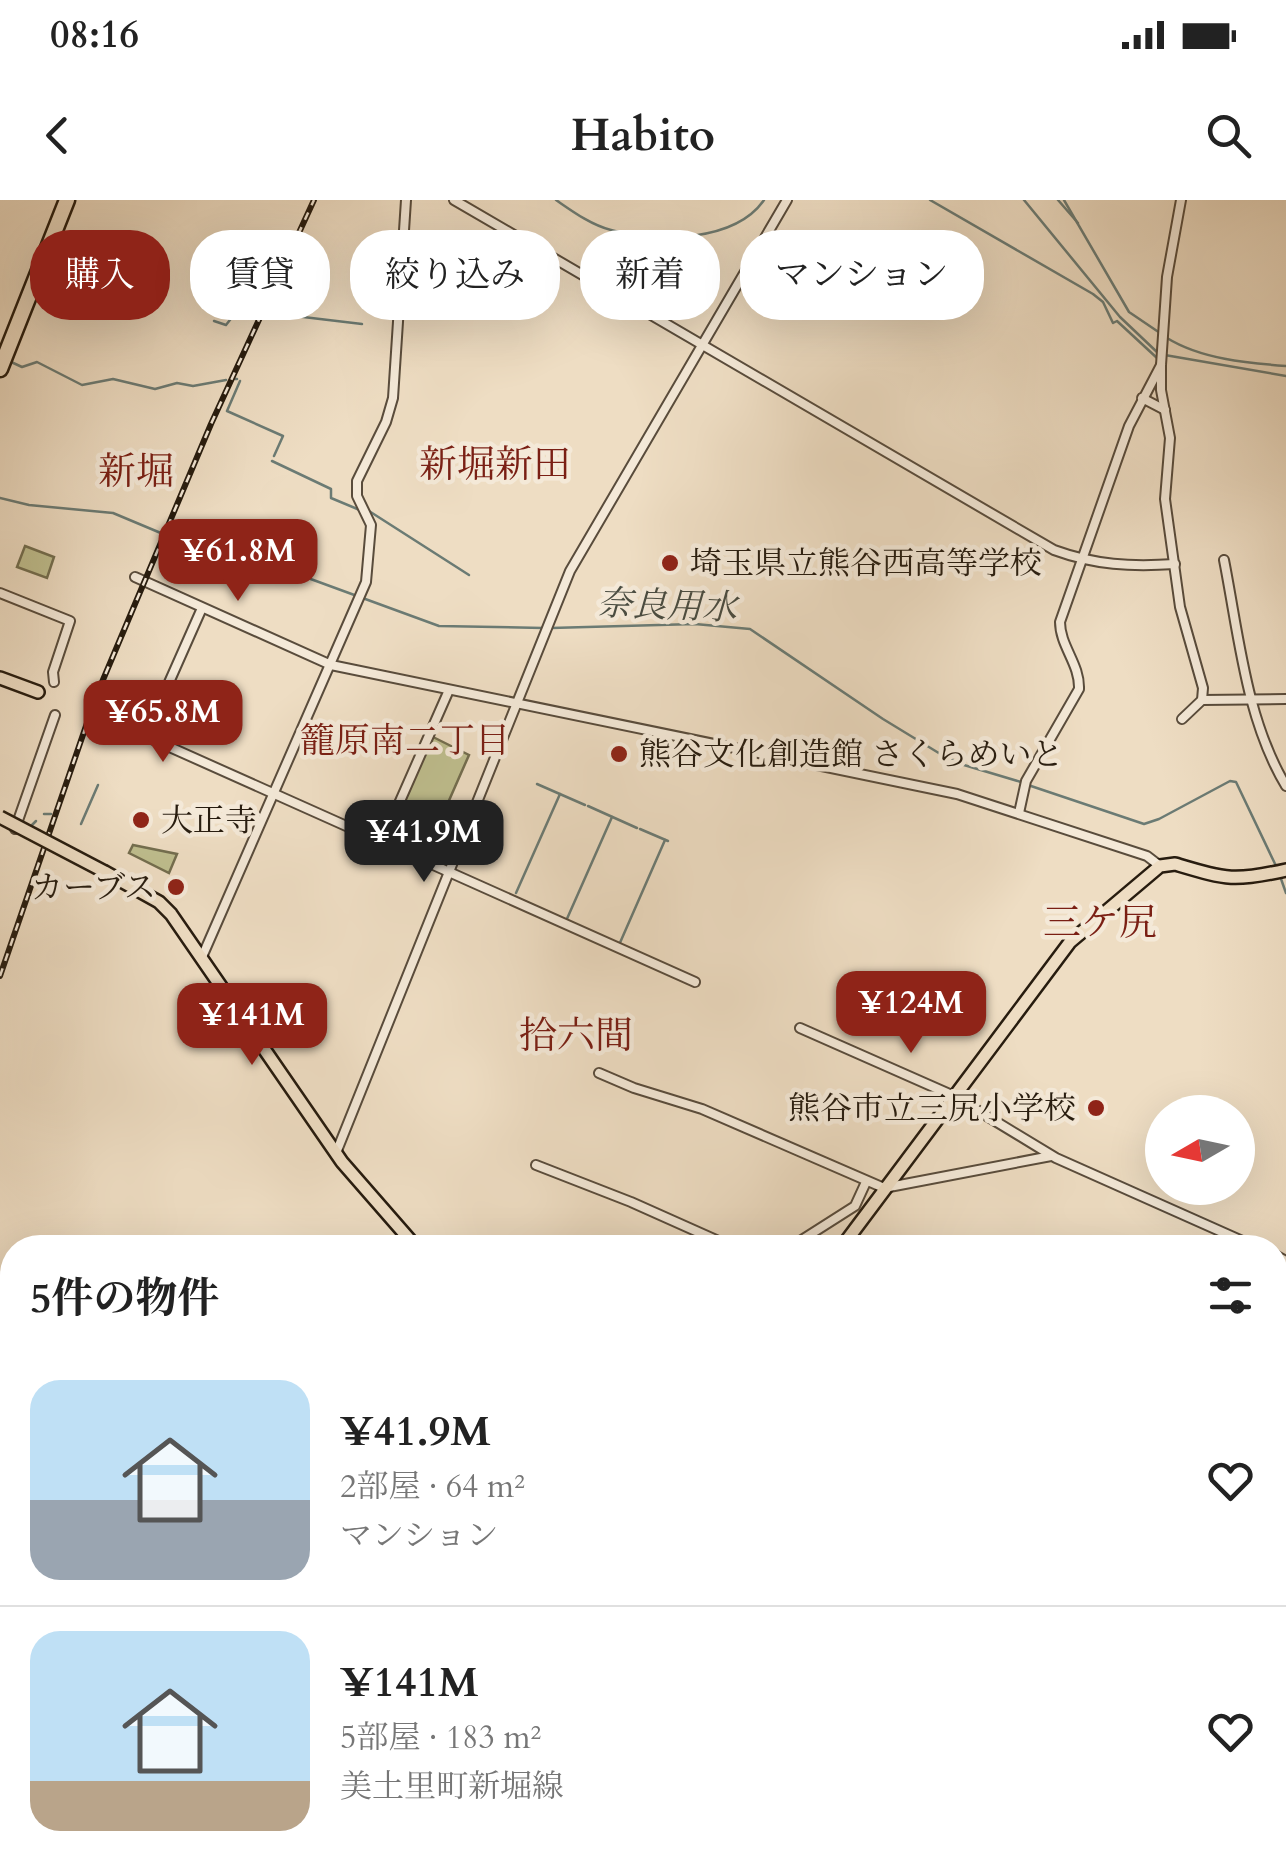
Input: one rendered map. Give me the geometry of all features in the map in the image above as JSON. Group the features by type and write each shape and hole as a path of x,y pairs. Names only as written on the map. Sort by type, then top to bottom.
{"highway":[{"path":"0,369 67,200"}],"main road":[{"path":"0,678 38,692"},
{"path":"0,817 159,902 202,957 352,1176 407,1235"},
{"path":"851,1235 1070,942 1160,866 1175,864 1235,880 1281,871"}],"street":[{"path":"202,957 366,582 372,525 357,496 357,481 394,398 406,200"},
{"path":"454,200 1054,550 1081,560 1128,567 1176,564"},
{"path":"336,1153 570,571 786,200"},
{"path":"1181,200 1172,242 1161,358 1170,448 1165,499 1180,607 1204,688 1202,700 1182,719"},
{"path":"1019,813 1026,784 1079,689 1078,673 1059,628 1142,398 1161,358"},
{"path":"1142,398 1166,410"},
{"path":"1224,560 1252,701 1271,761 1286,786"},
{"path":"134,577 331,665 957,794 1147,856 1160,866"},
{"path":"0,593 70,621 52,672 54,682"},
{"path":"155,703 163,696 202,608"},
{"path":"382,842 449,690"},
{"path":"1202,700 1286,699"},
{"path":"16,831 16,820 55,715"},
{"path":"145,736 695,982"},
{"path":"800,1028 954,1096 1051,1156 1229,1235"},
{"path":"599,1073 702,1109 884,1188 1051,1156"},
{"path":"536,1165 705,1235"},
{"path":"809,1235 855,1206 866,1182"}],"green space":[{"path":"25,546 54,557 47,578 17,567"},
{"path":"433,737 469,755 436,830 398,812"},
{"path":"133,845 177,854 169,873 129,853"}],"waterway":[{"path":"556,200 604,228 650,237 694,236 715,231 751,214 764,200"},
{"path":"930,200 1093,294 1103,302 1113,323 1117,321 1157,358 1159,354 1286,376"},
{"path":"1024,200 1120,317 1158,353"},
{"path":"1058,200 1078,223"},
{"path":"1064,200 1129,312 1160,333"},
{"path":"214,321 226,325 230,320"},
{"path":"328,320 362,324"},
{"path":"1167,338 1209,355 1286,366"},
{"path":"9,361 22,367 37,362 82,385 113,379 155,389 177,383 193,386 226,380"},
{"path":"240,381 227,411 283,436 274,456"},
{"path":"272,461 331,489 331,498 362,511"},
{"name":"奈良用水","path":"0,498 29,505 113,513 270,574 297,574 439,626 543,628"},
{"path":"369,511 469,575"},
{"name":"奈良用水","path":"551,628 695,624 750,629 942,755 1021,782"},
{"name":"奈良用水","path":"1028,785 1144,824 1230,781 1236,782 1277,868"},
{"path":"537,784 585,805"},
{"path":"81,824 98,785"},
{"path":"516,893 560,794"},
{"path":"588,806 637,828"},
{"path":"44,814 51,814"},
{"path":"566,921 612,817"},
{"path":"32,825 36,821"},
{"path":"640,829 668,841"},
{"path":"619,945 665,840"},
{"name":"奈良用水","path":"1280,876 1286,893"}],"railway":[{"path":"0,976 97,694 211,424 314,200"}],"place":[{"name":"埼玉県立熊谷西高等学校","path":"670,563"},
{"name":"熊谷文化創造館 さくらめいと","path":"619,754"},
{"name":"大正寺","path":"141,820"},
{"name":"カーブス","path":"176,887"},
{"name":"熊谷市立三尻小学校","path":"1096,1108"}],"district":[{"name":"新堀新田","path":"495,464"},
{"name":"新堀","path":"136,471"},
{"name":"籠原南二丁目","path":"405,740"},
{"name":"三ケ尻","path":"1100,922"},
{"name":"拾六間","path":"576,1035"}]}
